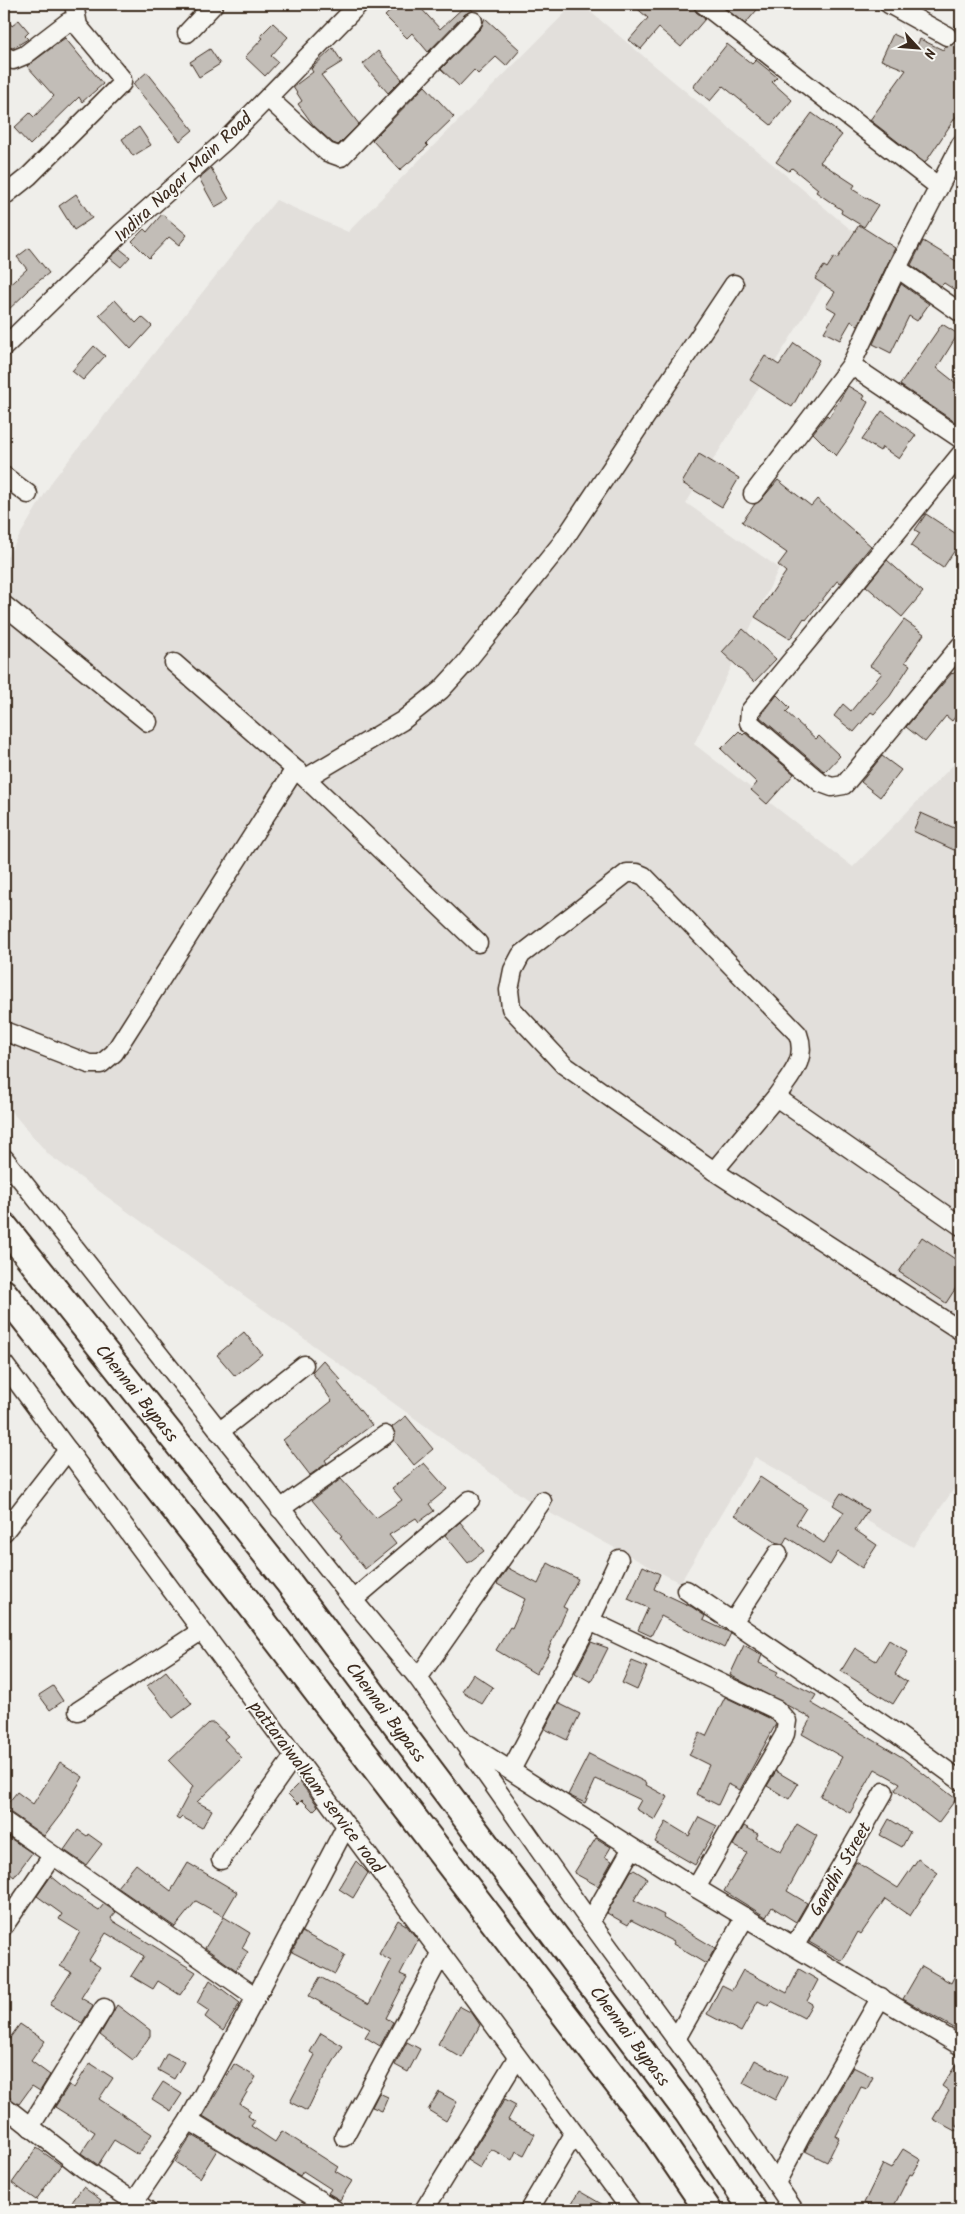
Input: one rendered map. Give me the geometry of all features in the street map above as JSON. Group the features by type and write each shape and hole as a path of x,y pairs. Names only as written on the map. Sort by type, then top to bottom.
{"highway":[{"name":"Chennai Bypass","path":"4,1226 295,1591 688,2113 753,2210"},
{"path":"4,1293 246,1600 648,2123 708,2210"}],"street":[{"path":"74,4 78,26"},
{"path":"188,34 214,4"},
{"name":"Indira Nagar Main Road","path":"6,340 122,232 226,140 359,4"},
{"path":"703,4 939,187"},
{"path":"889,4 947,36"},
{"path":"268,98 327,152 341,157 473,21"},
{"path":"4,56 13,60 25,55 68,22 78,26 122,79 122,83 29,176 4,196"},
{"path":"754,494 851,365 896,268 961,144"},
{"path":"896,268 961,313"},
{"path":"4,1031 89,1064 101,1064 114,1053 300,774 402,721 441,690 463,666 561,544 734,284"},
{"path":"851,365 961,439"},
{"path":"961,454 750,711 750,722 821,783 832,787 844,785 961,645"},
{"path":"4,476 28,494"},
{"path":"4,605 148,722"},
{"path":"174,663 300,774 478,943"},
{"path":"714,1171 776,1097 799,1062 803,1046 798,1034 644,876 637,873 627,873 521,955 513,970 510,983 511,1008 564,1064 714,1171 961,1330"},
{"path":"776,1097 958,1218"},
{"path":"4,1158 280,1509 418,1678 590,1922 676,2039 794,2210"},
{"name":"pattaraiwalkam service road","path":"4,1364 631,2210"},
{"path":"219,1432 304,1365"},
{"path":"280,1509 385,1435"},
{"path":"4,1532 68,1450"},
{"path":"353,1600 470,1500"},
{"path":"418,1678 542,1501"},
{"path":"733,1622 778,1553"},
{"path":"510,1770 590,1621 619,1559"},
{"path":"686,1590 894,1732 961,1781"},
{"path":"590,1621 776,1710 787,1721 785,1734 696,1888"},
{"path":"78,1711 201,1631"},
{"path":"463,1740 696,1888 795,1945 961,2046"},
{"path":"221,1860 294,1756"},
{"name":"Gandhi Street","path":"795,1945 884,1792"},
{"path":"4,1821 256,1996"},
{"path":"4,2106 83,2168 141,2206 256,1996 346,1826"},
{"path":"590,1922 632,1848"},
{"path":"4,1926 52,1856"},
{"path":"676,2039 746,1917"},
{"path":"344,2137 441,1955"},
{"path":"776,2183 804,2130 881,1997"},
{"path":"30,2127 104,2008"},
{"path":"424,2210 517,2058"},
{"path":"189,2120 335,2210"},
{"path":"528,2210 574,2134"}],"shaded area":[{"path":"574,4 581,4 856,234 686,503 779,568 694,744 853,867 961,757 961,1479 913,1547 755,1457 680,1583 535,1505 49,1155 4,1103 4,562 53,480 276,200 348,232"}],"building":[{"path":"398,4 417,4 440,29 467,4 473,11 465,14 428,52 412,33 407,38 385,16"},
{"path":"632,4 693,4 696,12 705,19 681,47 659,28 641,49 629,40 648,18"},
{"path":"720,4 762,4 745,24"},
{"path":"4,14 12,26 19,20 29,32 25,36 28,39 13,48 4,46"},
{"path":"961,15 961,109 925,163 870,120 906,70 881,60 893,34 917,45 920,39 943,50 945,46 952,45 958,35 954,29"},
{"path":"485,18 520,50 506,66 496,57 478,74 474,70 459,86 441,69 481,28"},
{"path":"273,23 288,37 271,56 278,62 265,76 245,57 263,38 260,36"},
{"path":"65,38 103,84 82,102 79,97 30,145 14,128 30,113 34,117 54,96 27,66"},
{"path":"727,44 752,64 756,60 777,77 772,82 792,100 771,125 723,86 710,101 693,87"},
{"path":"333,48 342,62 321,75 359,124 338,145 333,143 314,126 298,104 302,101 293,87 313,72 311,69"},
{"path":"210,49 220,64 199,77 190,62"},
{"path":"378,51 402,79 388,93 363,64"},
{"path":"147,72 193,130 180,141 133,84"},
{"path":"425,86 454,117 426,144 428,146 400,170 372,140"},
{"path":"812,113 842,135 820,162 855,185 852,189 878,205 864,227 841,213 842,210 816,192 818,189 792,168 789,171 776,162"},
{"path":"139,127 151,145 133,156 122,139"},
{"path":"211,168 229,199 215,207 199,178"},
{"path":"76,194 92,218 74,230 59,206"},
{"path":"162,214 187,235 179,245 169,237 149,258 132,241 144,229 147,232"},
{"path":"859,225 895,248 858,326 851,321 840,340 824,332 836,312 826,306 835,292 815,279 824,266 827,268 834,257 837,259"},
{"path":"923,241 961,264 961,294 944,283 941,286 911,265"},
{"path":"29,248 49,273 27,290 4,314 4,290 27,269 17,257"},
{"path":"120,249 130,257 121,267 110,258"},
{"path":"901,284 929,304 917,321 909,316 891,353 873,344"},
{"path":"115,300 136,323 142,317 152,326 131,349 99,315"},
{"path":"942,324 958,334 937,368 961,387 961,426 900,385"},
{"path":"794,343 819,360 792,407 750,380 765,356 779,365"},
{"path":"94,346 105,356 83,380 72,371"},
{"path":"848,386 865,396 863,399 868,402 852,433 836,456 813,433 827,415 829,417"},
{"path":"882,411 916,435 899,459 882,447 880,451 862,440"},
{"path":"699,454 739,478 722,507 682,483"},
{"path":"778,480 811,506 817,499 871,546 841,583 837,581 806,620 804,618 790,639 755,617 786,572 778,565 787,553 742,522 755,504 761,500"},
{"path":"926,514 961,537 961,541 943,568 911,546 920,533 915,530"},
{"path":"887,560 923,592 902,617 866,586"},
{"path":"904,620 924,634 905,662 910,665 890,696 874,714 871,712 854,732 834,716 843,704 851,711 882,673 870,666"},
{"path":"743,629 776,659 754,682 722,652"},
{"path":"961,665 961,709 952,721 946,716 925,742 906,727"},
{"path":"777,695 790,708 786,712 816,739 819,736 840,756 825,772 760,717"},
{"path":"739,731 743,735 745,733 794,774 767,804 751,790 757,783 721,749"},
{"path":"882,756 901,770 880,797 861,782"},
{"path":"921,813 961,831 954,850 913,831"},
{"path":"922,1237 961,1263 961,1280 946,1303 899,1272"},
{"path":"244,1332 262,1354 235,1376 217,1355"},
{"path":"323,1360 341,1380 338,1383 372,1425 325,1460 327,1463 310,1475 283,1440 332,1401 312,1372"},
{"path":"406,1416 433,1449 414,1465 394,1440 395,1434 392,1427"},
{"path":"424,1463 447,1489 429,1504 434,1511 419,1522 416,1518 389,1535 396,1544 365,1569 340,1537 342,1536 312,1500 341,1479 376,1518 402,1500 392,1488"},
{"path":"760,1477 806,1508 796,1524 824,1543 844,1512 833,1505 841,1493 868,1510 855,1530 877,1545 862,1568 838,1552 830,1565 787,1537 783,1544 777,1543 735,1515"},
{"path":"460,1522 484,1551 468,1563 445,1535"},
{"path":"548,1563 578,1579 563,1607 567,1609 548,1650 550,1651 536,1674 496,1650 510,1627 512,1628 525,1599 497,1584 508,1568 538,1584"},
{"path":"643,1566 660,1574 654,1589 692,1607 705,1616 703,1620 731,1633 724,1648 661,1616 651,1636 638,1630 648,1608 628,1599"},
{"path":"889,1640 908,1652 895,1674 907,1682 893,1704 841,1671 855,1648 876,1661"},
{"path":"591,1642 608,1648 591,1682 575,1673"},
{"path":"744,1645 762,1655 759,1663 778,1672 776,1675 816,1695 811,1703 902,1757 956,1799 938,1823 895,1790 900,1783 875,1769 850,1813 820,1796 842,1757 802,1734 811,1718 730,1675"},
{"path":"632,1661 647,1667 637,1690 622,1683"},
{"path":"166,1671 192,1704 173,1718 147,1686"},
{"path":"473,1674 493,1687 482,1704 462,1691"},
{"path":"53,1686 63,1701 50,1710 39,1695"},
{"path":"725,1697 771,1719 776,1724 740,1790 728,1784 718,1805 696,1794 709,1765 689,1755 700,1733 706,1736"},
{"path":"558,1703 580,1714 567,1740 545,1729"},
{"path":"209,1723 214,1723 228,1736 224,1739 242,1758 197,1802 212,1810 202,1828 182,1817 179,1820 176,1818 193,1786 169,1761"},
{"path":"589,1754 647,1783 646,1785 668,1797 655,1820 636,1809 641,1800 596,1779 585,1803 568,1795"},
{"path":"60,1762 83,1777 61,1814 44,1836 4,1808 17,1792 33,1804"},
{"path":"776,1771 798,1784 789,1799 767,1786"},
{"path":"300,1782 318,1806 313,1811 302,1800 298,1804 288,1794"},
{"path":"699,1817 717,1826 695,1865 655,1842 666,1822 689,1836"},
{"path":"889,1819 910,1832 902,1847 880,1835"},
{"path":"797,1824 817,1836 787,1891 807,1903 796,1922 772,1907 766,1917 724,1891 747,1853 733,1845 744,1826 758,1834 756,1838 781,1852"},
{"path":"78,1830 87,1836 88,1834 102,1844 86,1865 64,1850"},
{"path":"4,1834 32,1853 14,1877 4,1869"},
{"path":"596,1838 611,1847 605,1857 612,1861 598,1886 574,1873"},
{"path":"918,1859 938,1873 910,1916 885,1899 861,1934 858,1932 842,1961 809,1942 856,1862 898,1888"},
{"path":"356,1861 368,1873 353,1898 339,1889"},
{"path":"188,1863 237,1892 223,1916 196,1901 175,1927 117,1887 136,1864 171,1891"},
{"path":"634,1870 647,1878 634,1900 664,1915 663,1917 715,1948 706,1964 673,1944 674,1942 631,1920 628,1925 607,1913 631,1871"},
{"path":"51,1876 72,1893 99,1910 104,1904 116,1912 111,1918 113,1921 196,1972 180,1995 158,1981 153,1989 131,1976 144,1956 106,1933 89,1960 100,1967 81,1998 93,2005 82,2023 50,2005 71,1972 60,1966 80,1932 59,1919 62,1914 37,1896"},
{"path":"224,1917 250,1933 242,1948 248,1952 236,1970 205,1948"},
{"path":"398,1920 406,1925 418,1940 400,1974 407,1977 386,2018 393,2022 380,2046 365,2037 370,2029 309,1996 320,1977 369,2004 391,1961 379,1954"},
{"path":"302,1932 345,1955 335,1974 292,1952"},
{"path":"961,1963 961,2032 903,1999 922,1966 951,1983"},
{"path":"799,1969 818,1980 807,2001 812,2004 804,2018 771,2001 768,2006 758,2001 741,2032 707,2014 722,1985 732,1990 743,1970 787,1993"},
{"path":"210,1980 240,2003 223,2031 205,2017 209,2011 197,2003"},
{"path":"117,2005 150,2030 150,2036 133,2060 100,2035"},
{"path":"459,2006 472,2013 480,2025 462,2058 438,2044"},
{"path":"20,2024 45,2041 31,2061 50,2075 40,2091 32,2086 19,2104 4,2096 4,2046"},
{"path":"321,2033 343,2046 320,2084 307,2111 290,2102 315,2055 310,2052"},
{"path":"407,2042 420,2049 408,2072 395,2065"},
{"path":"167,2053 184,2062 174,2079 158,2070"},
{"path":"961,2057 961,2120 955,2131 933,2119 949,2091 942,2086"},
{"path":"755,2060 787,2077 775,2100 743,2083"},
{"path":"90,2063 113,2078 99,2099 152,2134 138,2155 114,2140 98,2165 81,2153 95,2132 55,2107 69,2085 74,2088"},
{"path":"234,2064 256,2077 240,2104 251,2111 248,2116 255,2121 251,2126 275,2142 282,2131 338,2167 335,2171 352,2181 340,2200 328,2193 331,2189 303,2171 300,2176 203,2116"},
{"path":"853,2067 873,2077 867,2089 861,2087 836,2136 839,2138 827,2162 805,2151"},
{"path":"163,2082 182,2094 171,2111 152,2099"},
{"path":"439,2092 457,2102 446,2121 428,2110"},
{"path":"379,2093 388,2097 382,2111 372,2107"},
{"path":"505,2099 516,2105 508,2120 535,2134 524,2155 516,2151 512,2160 491,2149 480,2168 467,2160"},
{"path":"192,2135 217,2150 200,2178 175,2162"},
{"path":"37,2148 61,2165 36,2200 12,2183"},
{"path":"903,2149 921,2160 912,2175 910,2174 892,2210 879,2210 864,2203 883,2164 891,2168"},
{"path":"83,2187 101,2200 94,2210 84,2210 72,2202"},
{"path":"579,2191 612,2210 568,2210"}]}
